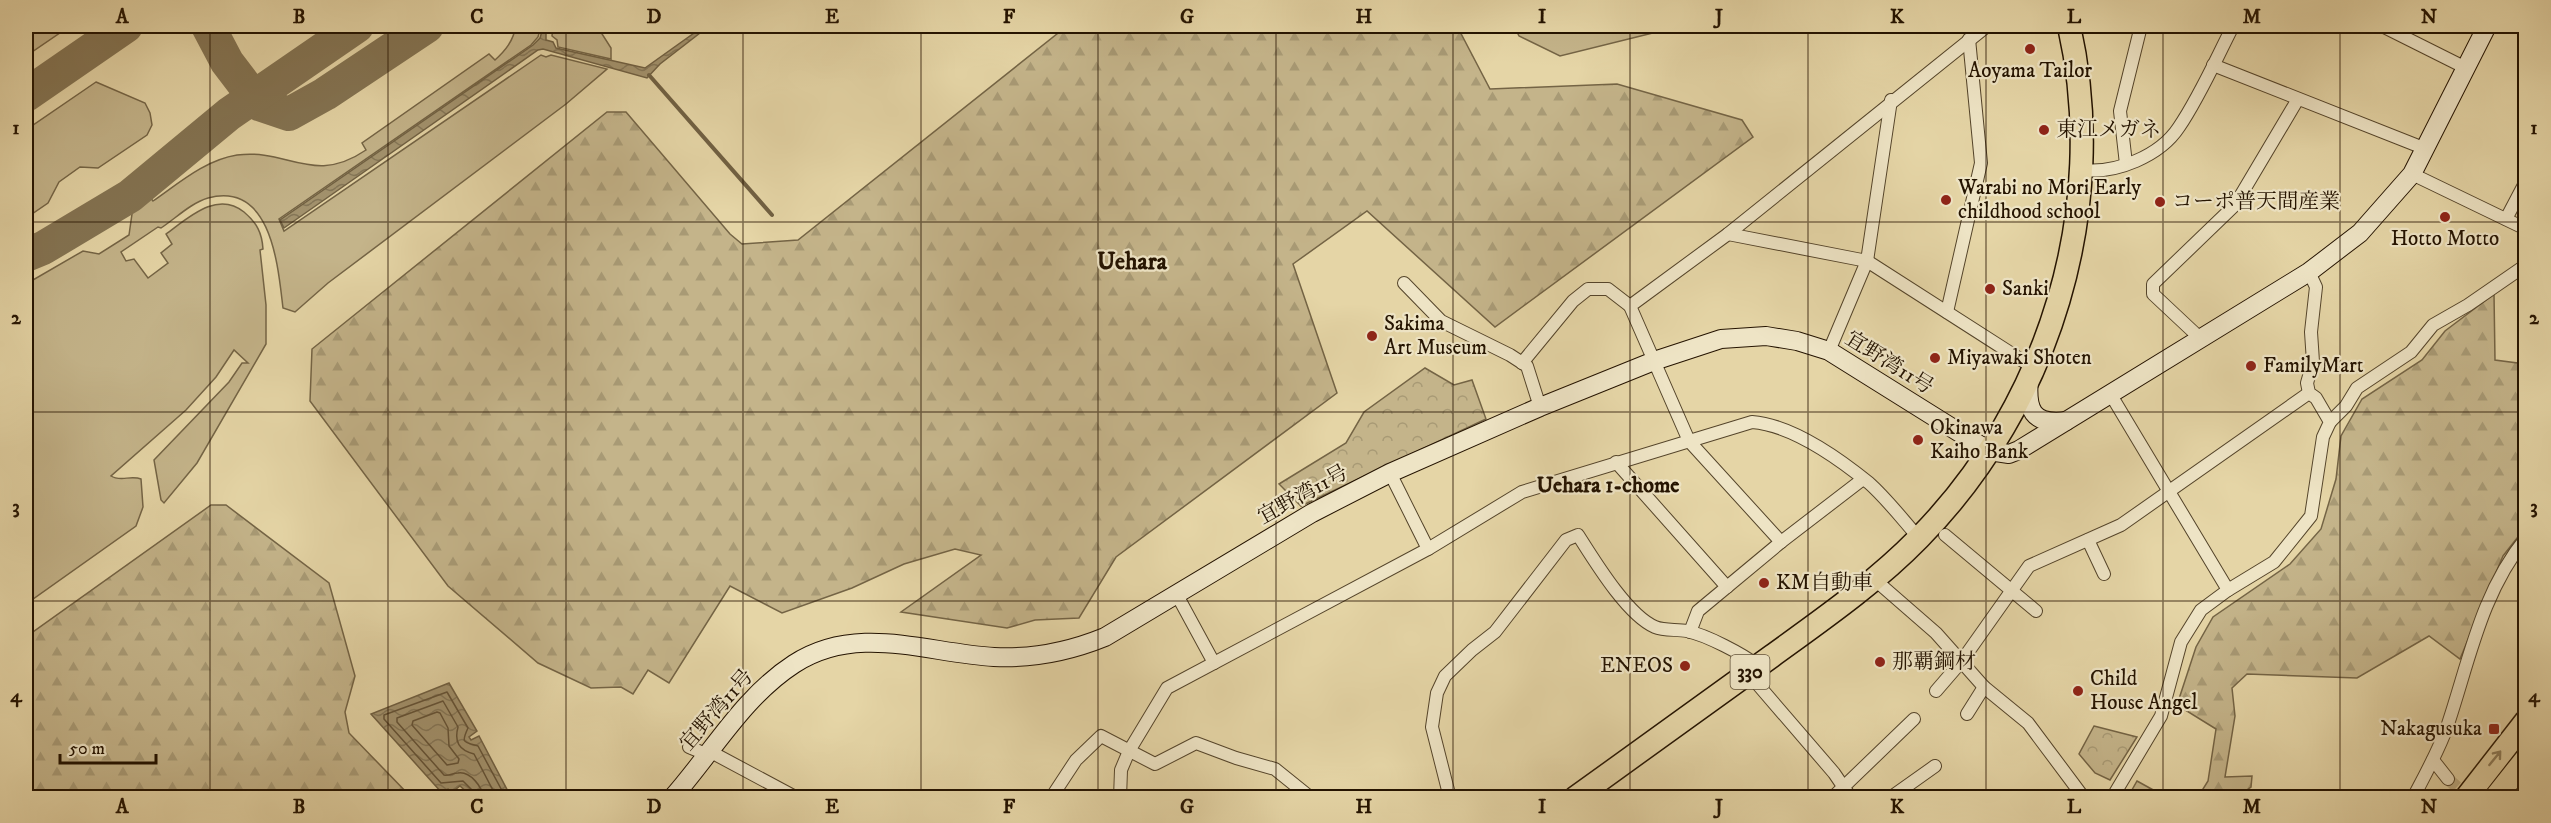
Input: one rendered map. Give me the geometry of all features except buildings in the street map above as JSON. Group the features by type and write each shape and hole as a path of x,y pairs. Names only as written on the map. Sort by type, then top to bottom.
{"highway":[{"name":"330","path":"1575,798 1844,604 1874,579 1919,538 1989,451 2012,413 2031,372 2055,312 2068,271 2082,170 2083,112 2069,26"},
{"path":"2466,798 2490,764 2526,721"},
{"path":"2495,798 2526,759"}],"street":[{"path":"1630,306 1728,234 1891,100 1987,26"},
{"path":"2126,164 2120,111 2141,26"},
{"path":"2082,170 2097,172 2126,164 2152,153 2178,129 2233,26"},
{"path":"2382,26 2466,68"},
{"path":"1989,451 2009,453 2019,450 2309,272 2360,233 2412,174 2487,26"},
{"path":"1947,312 1981,163 1969,39"},
{"path":"2213,65 2426,149"},
{"path":"2201,339 2153,294 2153,284 2235,205 2298,99"},
{"path":"1829,351 1867,261 1891,100"},
{"path":"2412,174 2526,229"},
{"path":"2506,219 2526,181"},
{"path":"1728,234 1867,261 1947,312 2031,372 2030,405 2035,416 2041,421 2051,423 2068,421"},
{"path":"2112,798 2161,716 2181,642 2201,610 2228,590 2274,562 2311,516 2323,437 2330,422 2346,406 2357,388 2410,352 2433,325 2468,305 2526,265"},
{"path":"2309,272 2316,287 2311,332 2313,362 2307,383 2309,393 2316,398 2330,422"},
{"path":"1404,283 1441,321 1510,355 1527,366 1540,407"},
{"path":"1522,363 1573,301 1588,289 1608,289 1630,306 1689,441 1781,542"},
{"name":"宜野湾11号","path":"672,798 710,754 739,715 776,677 795,663 837,645 877,642 966,655 1019,658 1066,652 1105,637 1312,513 1390,473 1540,407 1704,342 1740,336 1778,338 1829,351 1989,451"},
{"path":"1936,692 1961,662 2029,566 2121,525 2309,393"},
{"path":"2111,395 2228,590"},
{"path":"1120,798 1121,770 1129,751 1167,688 1428,549 1522,492 1752,422 1771,424 1799,434 1870,484 1919,538"},
{"path":"1616,462 1727,587"},
{"path":"1390,473 1428,549"},
{"path":"1690,632 1698,611 1781,542 1863,479"},
{"path":"1450,798 1432,727 1437,693 1445,676 1495,632 1566,540 1578,535 1622,599 1643,619 1656,627 1690,632 1746,657 1753,670 1851,798"},
{"path":"1945,536 2036,611"},
{"path":"2413,798 2433,760 2446,728 2469,651 2492,591 2507,561 2526,538"},
{"path":"2088,540 2104,574"},
{"path":"1874,579 1936,633 1984,687 2028,723 2084,798"},
{"path":"1177,595 1215,663"},
{"path":"1967,714 1984,687"},
{"path":"1832,798 1914,719"},
{"path":"1051,798 1076,760 1101,736 1155,764 1196,743 1275,769 1311,798"},
{"path":"689,747 710,754 797,798"},
{"path":"2433,760 2448,779"},
{"path":"1890,798 1935,766"}],"green space":[{"path":"26,26 70,26 26,56"},
{"path":"516,26 541,26 538,37 531,45 279,219 284,231 541,55 546,57 551,55 607,69 566,104 328,283 295,312 283,308 274,251 268,231 259,215 246,202 229,196 208,198 196,203 121,252 126,261 134,259 148,278 168,263 161,253 172,244 166,234 193,214 213,205 224,204 234,206 244,212 258,229 263,249 260,250 266,305 266,344 197,463 164,503 161,500 154,460 229,382 242,363 248,363 234,350 216,377 186,410 111,476 141,479 143,507 136,526 26,604 26,284 83,251 99,254 129,235 133,207 149,196 153,201 193,173 214,162 237,155 255,154 315,166 331,165 366,150 362,143 489,54 495,60 508,45"},
{"path":"553,26 597,26 611,48 611,59 558,47 557,40 552,36"},
{"path":"1067,26 1457,26 1490,89 1617,84 1742,120 1753,137 1495,327 1367,211 1293,264 1337,393 1116,557 1079,618 1035,620 1007,628 901,612 981,555 955,549 904,564 852,588 782,613 730,586 669,683 648,670 633,694 621,687 591,688 538,663 448,586 310,401 312,349 607,112 626,112 730,234 742,244 798,240"},
{"path":"1514,26 1681,26 1560,56 1519,36"},
{"path":"96,82 145,103 152,125 147,135 98,168 80,167 59,182 48,203 26,218 26,130"},
{"path":"2494,294 2495,360 2525,364 2525,528 2503,556 2460,659 2429,636 2357,678 2247,674 2232,688 2235,716 2225,777 2252,776 2251,787 2237,797 2198,797 2208,781 2216,729 2177,705 2196,647 2213,617 2290,564 2321,529 2336,479 2341,436 2362,399 2422,360 2445,331"},
{"path":"1425,368 1454,385 1472,380 1486,419 1301,506 1279,484 1346,443 1364,412"},
{"path":"211,505 226,505 329,583 355,676 345,712 349,733 411,797 26,797 26,637"},
{"path":"2094,726 2137,737 2110,780 2095,773 2079,754"},
{"path":"2137,781 2166,797 2128,797"}],"water":[{"path":"704,26 709,26 660,64 647,78 543,49 538,50 284,228 280,220 533,45 540,38 542,31 546,31 546,40 553,42 556,48 645,68"},
{"path":"449,683 477,731 469,737 471,740 479,736 511,797 472,797 460,786 451,793 448,789 442,793 371,714"}],"waterway":[{"path":"649,75 772,215"}],"taxiway":[{"path":"26,95 126,26"},
{"path":"208,26 227,62 259,104 289,114 325,94 427,26"},
{"path":"26,255 43,248 130,196 229,114 357,26"}],"tunnel":[{"path":"2448,779 2469,798"}],"place":[{"name":"Aoyama Tailor","path":"2030,49"},
{"name":"東江メガネ","path":"2044,130"},
{"name":"Warabi no Mori Early childhood school","path":"1946,200"},
{"name":"コーポ普天間産業","path":"2160,202"},
{"name":"Hotto Motto","path":"2445,217"},
{"name":"Sanki","path":"1990,289"},
{"name":"Sakima Art Museum","path":"1372,336"},
{"name":"Miyawaki Shoten","path":"1935,358"},
{"name":"FamilyMart","path":"2251,366"},
{"name":"Okinawa Kaiho Bank","path":"1918,440"},
{"name":"KM自動車","path":"1764,583"},
{"name":"那覇鋼材","path":"1880,662"},
{"name":"ENEOS","path":"1685,666"},
{"name":"Child House Angel","path":"2078,691"},
{"name":"Nakagusuka","path":"2494,729"}],"district":[{"name":"Uehara","path":"1132,262"},
{"name":"Uehara 1-chome","path":"1608,485"}]}
